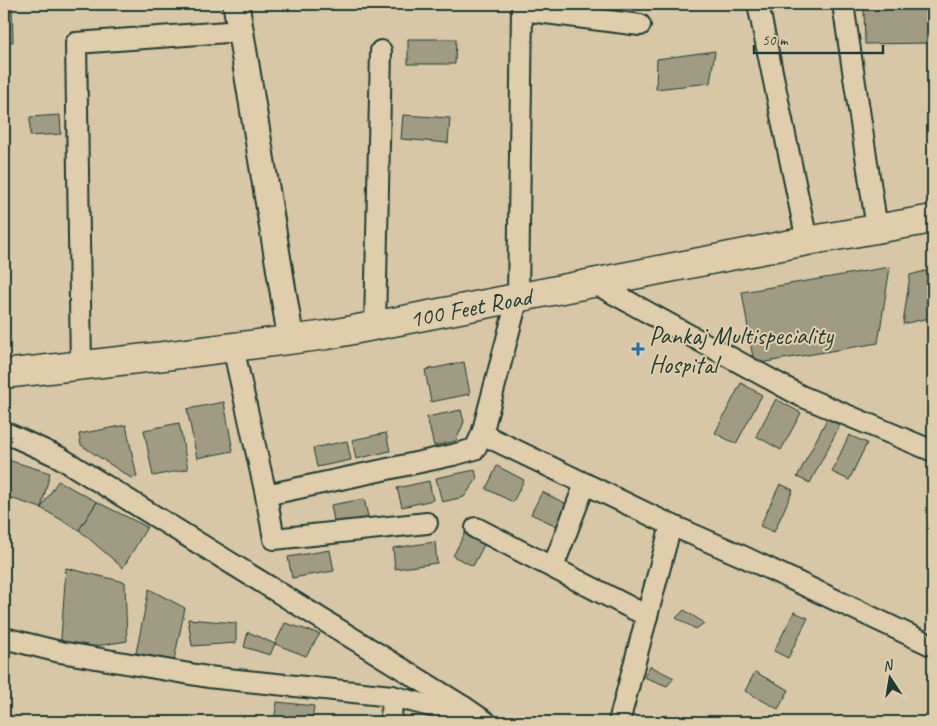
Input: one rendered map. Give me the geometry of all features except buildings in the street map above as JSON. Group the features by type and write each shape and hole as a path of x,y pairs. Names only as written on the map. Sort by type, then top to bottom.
{"main road":[{"name":"100 Feet Road","path":"4,374 327,335 807,241 933,219"}],"street":[{"path":"236,4 291,340"},
{"path":"758,4 807,241"},
{"path":"844,4 877,229"},
{"path":"266,495 475,449 482,434 518,298 522,10 640,25"},
{"path":"81,364 76,43 241,31"},
{"path":"375,326 381,51"},
{"path":"594,283 801,396 933,451"},
{"path":"233,347 274,539 427,523"},
{"path":"4,432 59,457 486,722"},
{"path":"482,434 671,525 740,555 933,646"},
{"path":"554,567 585,484"},
{"path":"619,722 671,525"},
{"path":"476,528 647,616"},
{"path":"4,638 60,652 208,677 392,696 434,707 464,707"},
{"path":"391,722 392,696"}],"place":[{"name":"Pankaj Multispeciality Hospital","path":"638,349"}]}
